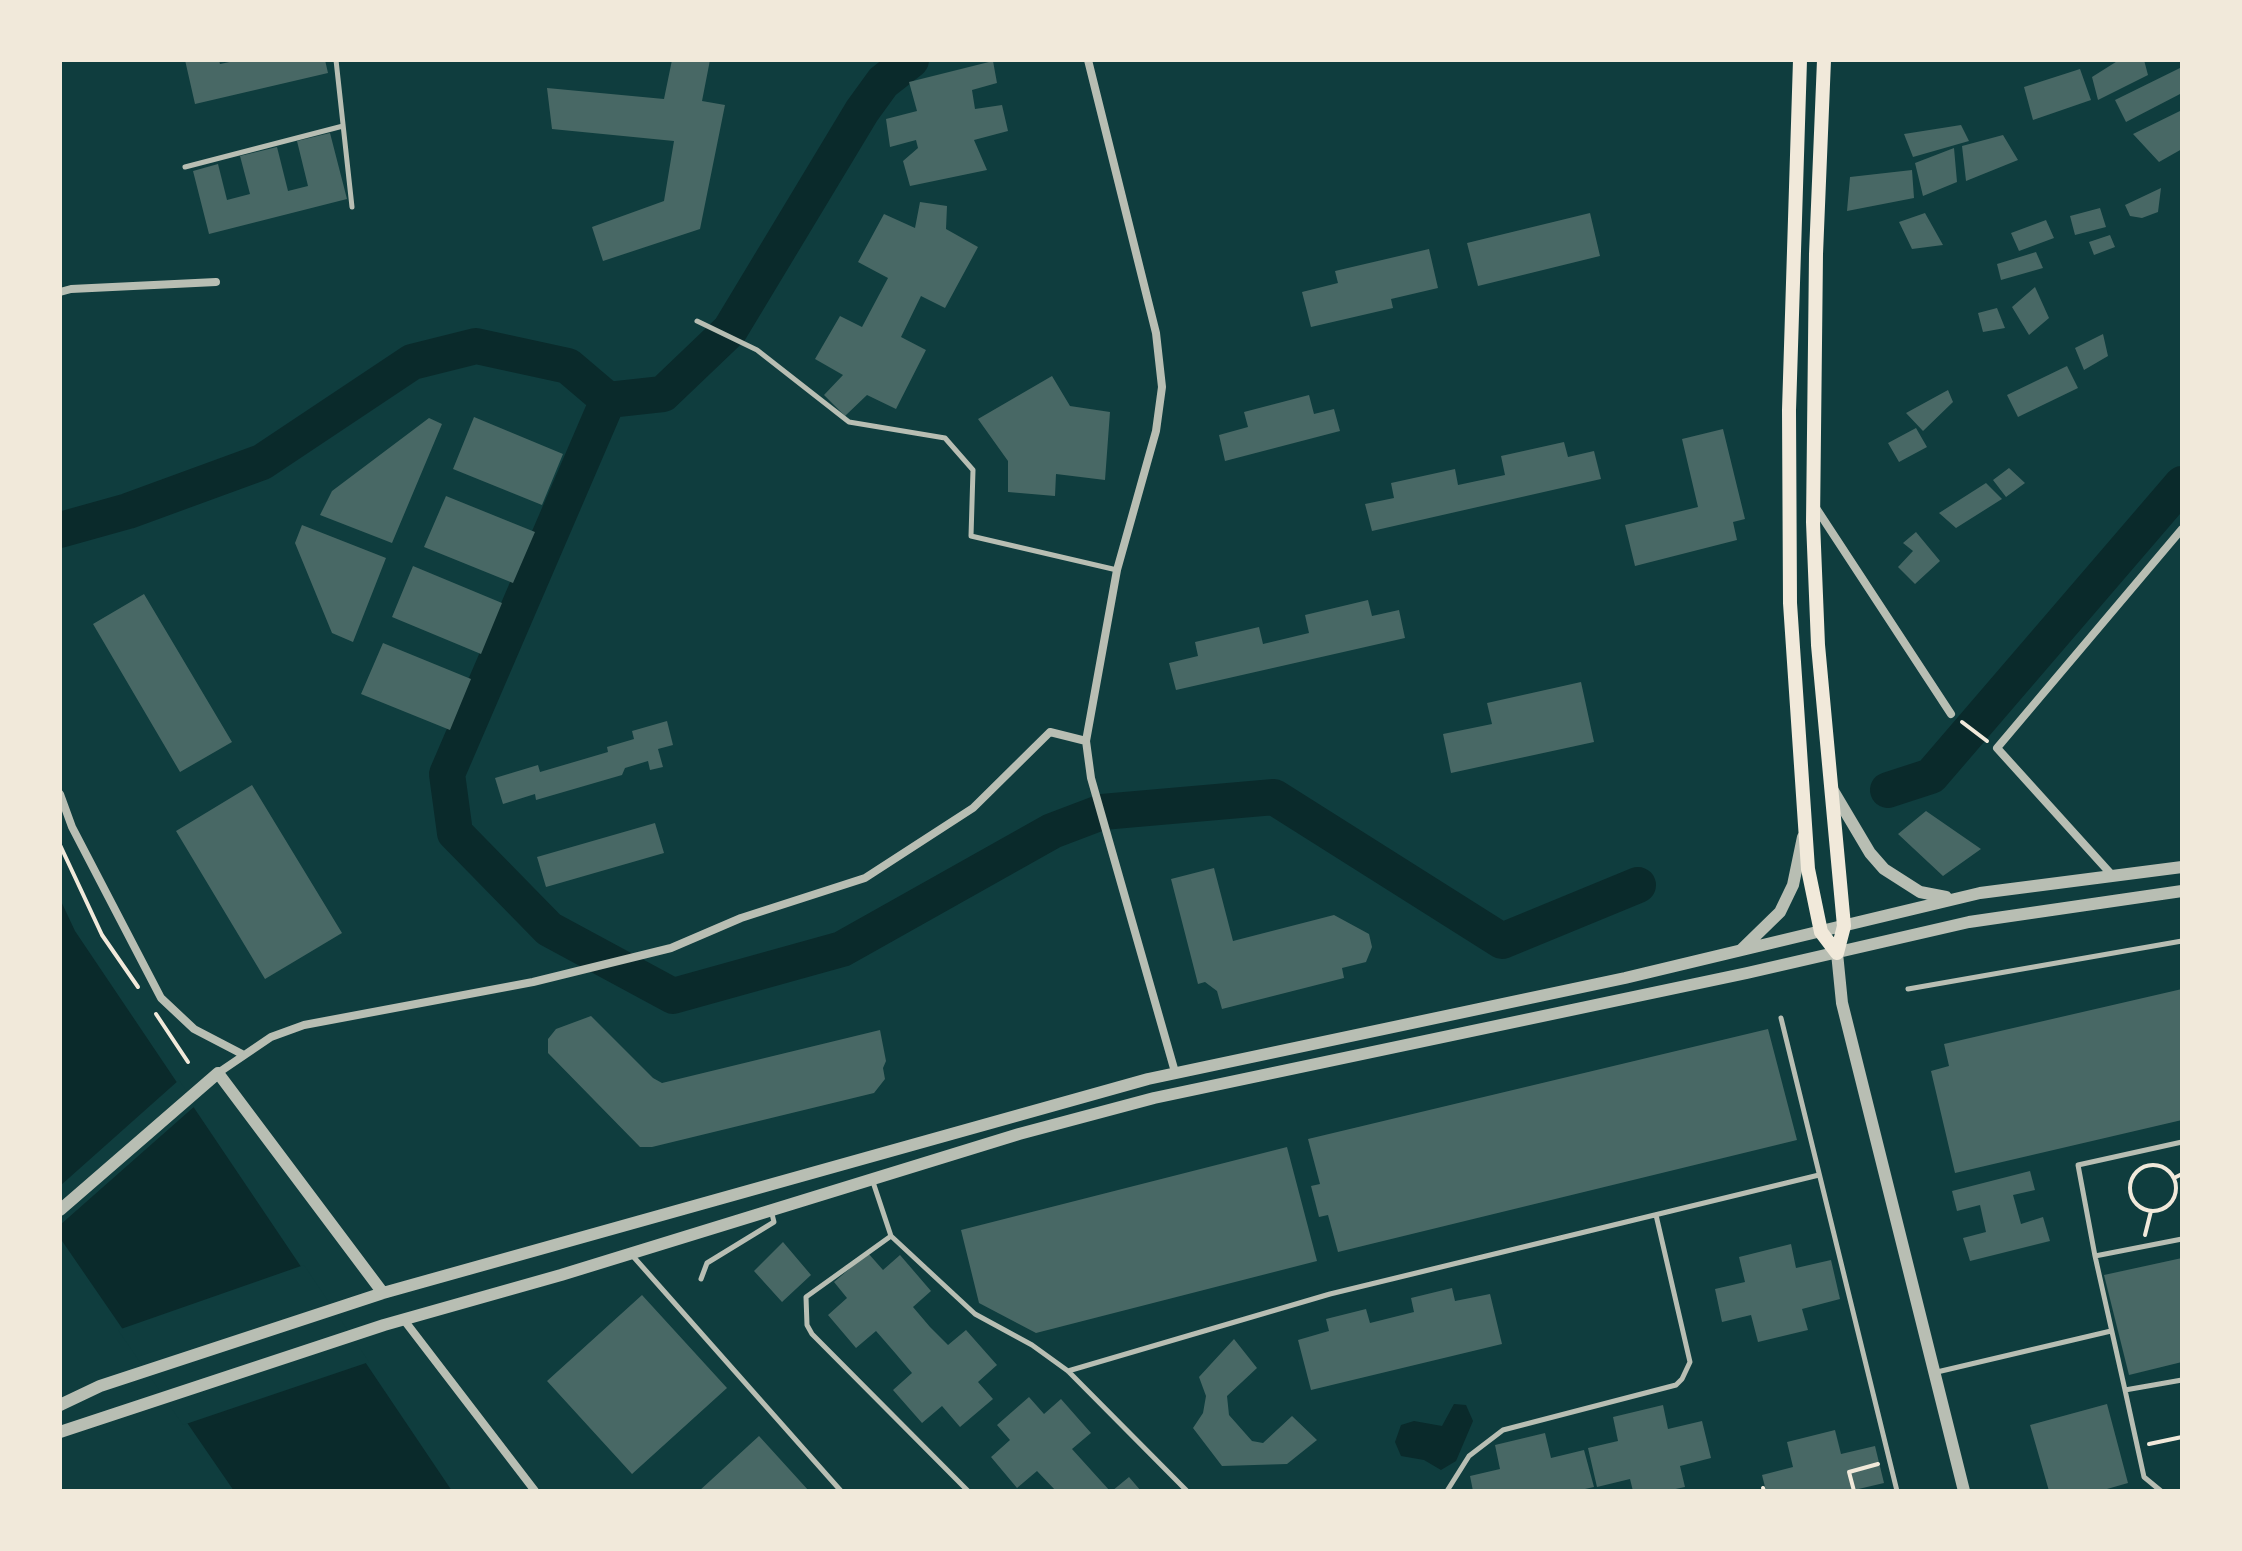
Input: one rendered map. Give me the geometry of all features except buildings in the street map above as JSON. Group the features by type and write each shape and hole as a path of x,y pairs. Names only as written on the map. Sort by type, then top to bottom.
{"main road":[{"path":"1800,60 1788,542 1804,834 1821,932 1837,953"},
{"path":"1824,60 1816,268 1813,504 1818,645 1844,926 1837,953"}],"street":[{"path":"1088,60 1156,333 1162,387 1156,431 1117,570 1086,741 1091,778 1175,1072"},
{"path":"60,292 216,282"},
{"path":"1813,504 1951,714"},
{"path":"2111,874 1997,748 2182,529"},
{"path":"60,1210 197,1087 271,1037 304,1025 533,982 671,948 741,918 865,878 973,808 1050,732 1086,741"},
{"path":"1832,788 1870,853 1884,869 1920,892 1953,899"},
{"path":"60,794 72,827 161,998 194,1029 242,1054"},
{"path":"1739,952 1780,912 1793,885 1804,834"},
{"path":"60,1405 100,1386 383,1293 1005,1116 1175,1072 1739,952 1953,899 2111,874 2182,867"},
{"path":"60,1432 384,1325 872,1181 1019,1134 1154,1098 1837,953 1969,922 2182,891"},
{"path":"1837,953 1845,1019 1964,1491"},
{"path":"218,1073 383,1293"},
{"path":"404,1320 535,1491"}],"lane":[{"path":"336,60 352,207"},
{"path":"185,167 343,126"},
{"path":"697,321 757,350 849,422 945,438 973,470 971,536 1117,570"},
{"path":"1908,989 2182,941"},
{"path":"1781,1018 1897,1491"},
{"path":"2161,1491 2144,1477 2078,1165 2182,1142"},
{"path":"1068,1371 1330,1294 1819,1175"},
{"path":"872,1181 891,1236 975,1314 1032,1345 1068,1371 1187,1491"},
{"path":"701,1279 707,1263 774,1222 771,1209"},
{"path":"1447,1491 1469,1456 1503,1430 1676,1385 1682,1379 1690,1362 1656,1215"},
{"path":"891,1236 806,1297 807,1325 812,1334 968,1491"},
{"path":"2095,1256 2182,1239"},
{"path":"630,1253 841,1491"},
{"path":"1934,1372 2111,1331"},
{"path":"2125,1390 2182,1380"}],"path":[{"path":"1951,714 1997,748"},
{"path":"60,845 102,935 145,998"},
{"path":"154,1011 188,1062"},
{"path":"2158,1165 2174,1178 2176,1189 2169,1204 2151,1211 2135,1203 2130,1192 2132,1177 2140,1168 2158,1165"},
{"path":"2174,1178 2182,1174"},
{"path":"2149,1246 2144,1231 2151,1211"},
{"path":"2137,1446 2182,1437"},
{"path":"1854,1491 1849,1472 1890,1461"}],"water":[{"path":"60,899 75,931 452,1491 234,1491 60,1238"},
{"path":"1454,1404 1466,1405 1473,1421 1456,1461 1441,1470 1424,1460 1401,1456 1395,1442 1401,1425 1414,1421 1442,1426"}],"pier":[{"path":"179,1080 196,1105 60,1225 60,1186"},
{"path":"304,1265 369,1362 183,1425 118,1330"}],"waterway":[{"path":"60,530 128,511 262,462 412,362 476,346 568,366 608,400 663,394 730,330 862,111 883,82 911,60"},
{"path":"608,400 447,774 455,833 549,929 673,996 842,949 1052,831 1102,812 1274,797 1502,941 1638,885"},
{"path":"1888,790 1931,776 2182,484"}]}
